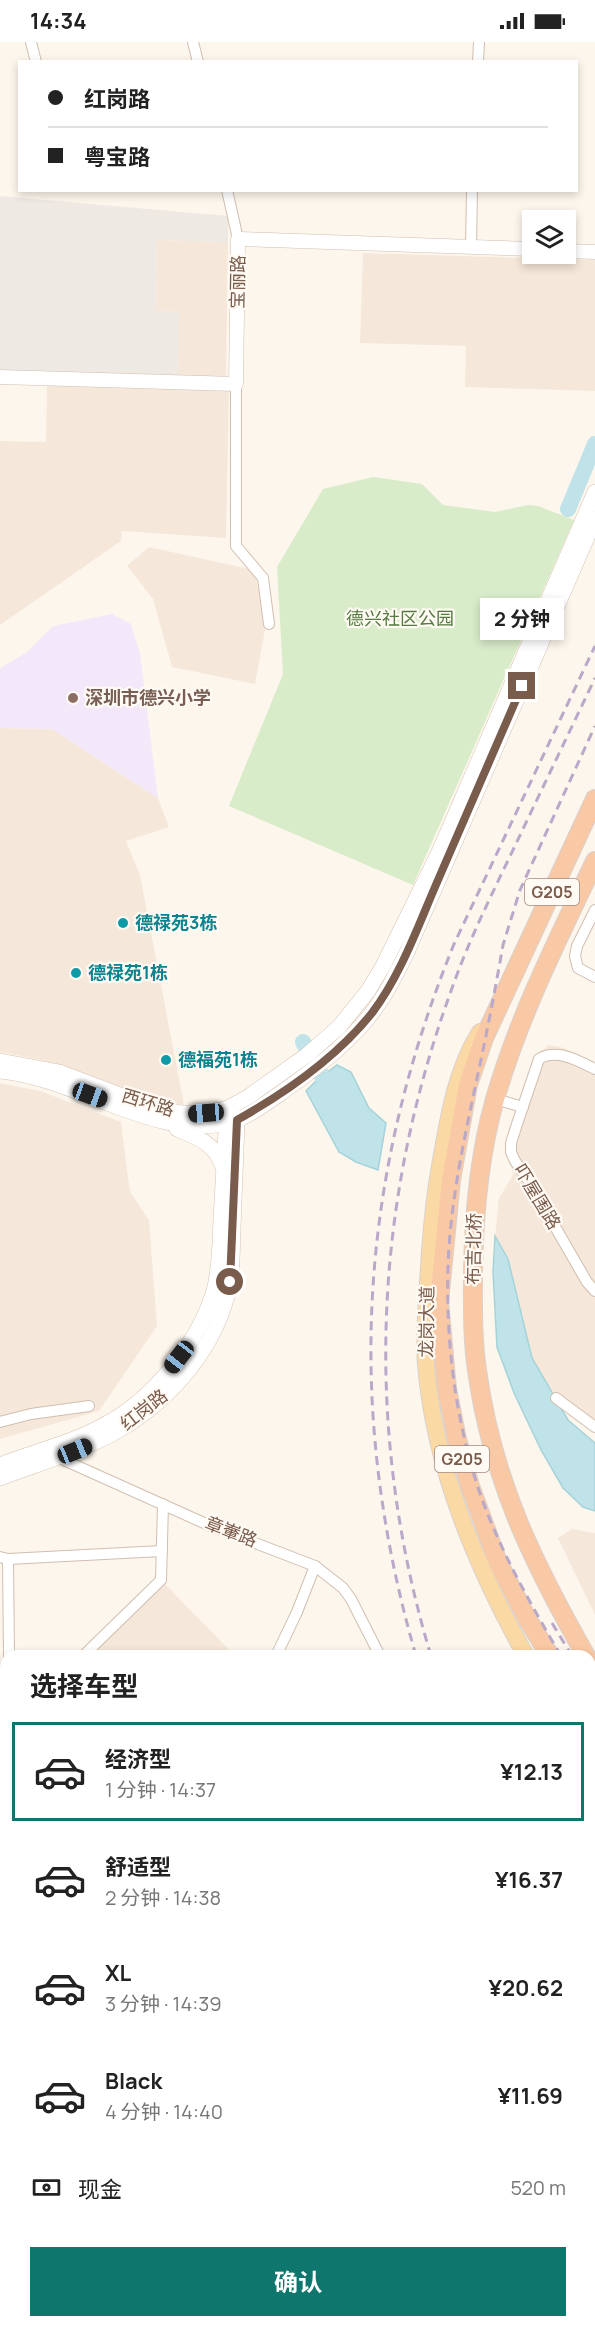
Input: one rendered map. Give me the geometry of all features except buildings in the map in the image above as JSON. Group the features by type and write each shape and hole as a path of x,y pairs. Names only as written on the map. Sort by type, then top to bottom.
{"highway":[{"name":"龙岗大道","path":"456,1154 468,1085 484,1038 595,799"},
{"name":"G205","path":"495,1099 535,987 595,861"},
{"name":"布吉北桥","path":"495,1099 477,1185 474,1222 473,1314 479,1380 487,1424 503,1483 533,1559 583,1650"},
{"name":"布吉北桥","path":"444,1245 456,1154"},
{"name":"龙岗大道","path":"444,1245 439,1302 447,1389 457,1439 470,1486 498,1562 546,1650"},
{"path":"429,1265 439,1302"}],"main road":[{"path":"230,1117 248,1097 290,1077 325,1050 346,1018 368,991 383,966 440,850 595,492"},
{"path":"325,1050 345,1044 382,999 407,952 595,519"},
{"name":"龙岗大道","path":"508,985 474,1041 456,1088 448,1119 435,1192 425,1328 426,1365 442,1454 468,1536 495,1598 523,1650"},
{"name":"西环路","path":"0,1061 59,1072 169,1112 230,1117"},
{"name":"西环路","path":"0,1071 56,1083 154,1119 190,1126 230,1117"},
{"name":"红岗路","path":"1,1467 83,1436 114,1419 145,1396 179,1357 201,1321 214,1290 219,1260 230,1117"},
{"name":"红岗路","path":"1,1467 57,1457 105,1438 144,1414 182,1377 210,1338 224,1305 231,1274 230,1117"},
{"path":"154,1119 212,1146 220,1158 224,1174"}],"street":[{"path":"32,42 36,60"},
{"path":"193,42 198,60"},
{"path":"478,42 478,60"},
{"path":"227,192 238,239"},
{"path":"471,247 472,192"},
{"name":"宝丽路","path":"236,384 238,239 522,249"},
{"path":"576,251 595,252"},
{"path":"0,377 236,384 236,546 263,578 269,624"},
{"path":"595,910 575,956 578,968 595,977"},
{"name":"吓屋围路","path":"595,1069 571,1058 547,1054 539,1059 511,1143 515,1161 587,1282 595,1291"},
{"path":"495,1099 523,1107"},
{"path":"556,1398 595,1427"},
{"path":"0,1422 31,1414 89,1406"},
{"name":"章輋路","path":"57,1457 213,1527 294,1556 315,1566 343,1588 377,1650"},
{"path":"89,1650 161,1580 163,1504"},
{"path":"9,1650 4,1558 162,1551"},
{"path":"279,1650 315,1566"}],"shaded area":[{"path":"0,196 228,216 228,242 157,240 155,311 179,312 177,375 0,371"},
{"path":"157,240 228,242 226,377 177,375 179,312 155,311"},
{"path":"363,253 522,258 522,264 576,264 576,259 595,260 595,391 465,387 466,346 360,343"},
{"path":"47,385 229,389 226,538 122,531 121,541 0,625 0,441 46,442"},
{"path":"149,547 254,570 266,625 255,684 172,667 153,599 127,566"},
{"name":"深圳市德兴小学","path":"112,614 131,624 140,654 158,798 52,729 0,728 0,668 26,653 53,626"},
{"path":"0,728 52,729 158,798 169,827 126,841 140,875 184,1105 161,1101 46,1061 0,1052"},
{"path":"549,1045 564,1048 595,1063 595,1427 556,1398 532,1358 508,1259 495,1236 499,1198 513,1175 508,1151 534,1061 539,1053"},
{"path":"0,1083 40,1091 121,1122 130,1192 149,1220 157,1326 99,1411 0,1439"},
{"path":"572,1529 595,1533 595,1615 558,1538"},
{"path":"161,1580 229,1650 92,1650"}],"green space":[{"name":"德兴社区公园","path":"373,477 422,484 443,505 495,512 528,505 538,506 574,520 413,885 229,806 283,674 277,567 323,489"}],"water":[{"path":"337,1065 351,1072 369,1108 386,1123 378,1170 356,1162 339,1152 306,1091"},
{"path":"495,1236 508,1259 532,1358 568,1420 595,1443 595,1511 583,1507 563,1488 541,1450 514,1393 497,1347 493,1272"}],"waterway":[{"path":"568,509 595,444"},
{"path":"303,1042 333,1096"}],"railway":[{"path":"414,1650 393,1564 378,1474 372,1385 372,1297 381,1209 398,1121 422,1033 454,944 595,646"},
{"path":"429,1650 409,1572 395,1489 387,1405 386,1322 392,1238 405,1156 425,1073 465,955 595,678"},
{"path":"558,1650 498,1539 471,1464 455,1391 452,1366 448,1316 448,1267 451,1221 458,1175 503,945 520,890 595,726"},
{"path":"552,1623 568,1650"}],"place":[{"name":"深圳市德兴小学","path":"73,698"},
{"name":"德禄苑3栋","path":"123,923"},
{"name":"德禄苑1栋","path":"76,973"},
{"name":"德福苑1栋","path":"166,1060"}],"route":[{"path":"230,1282 237,1120 264,1105 345,1044 382,999 407,952 522,686"}]}
